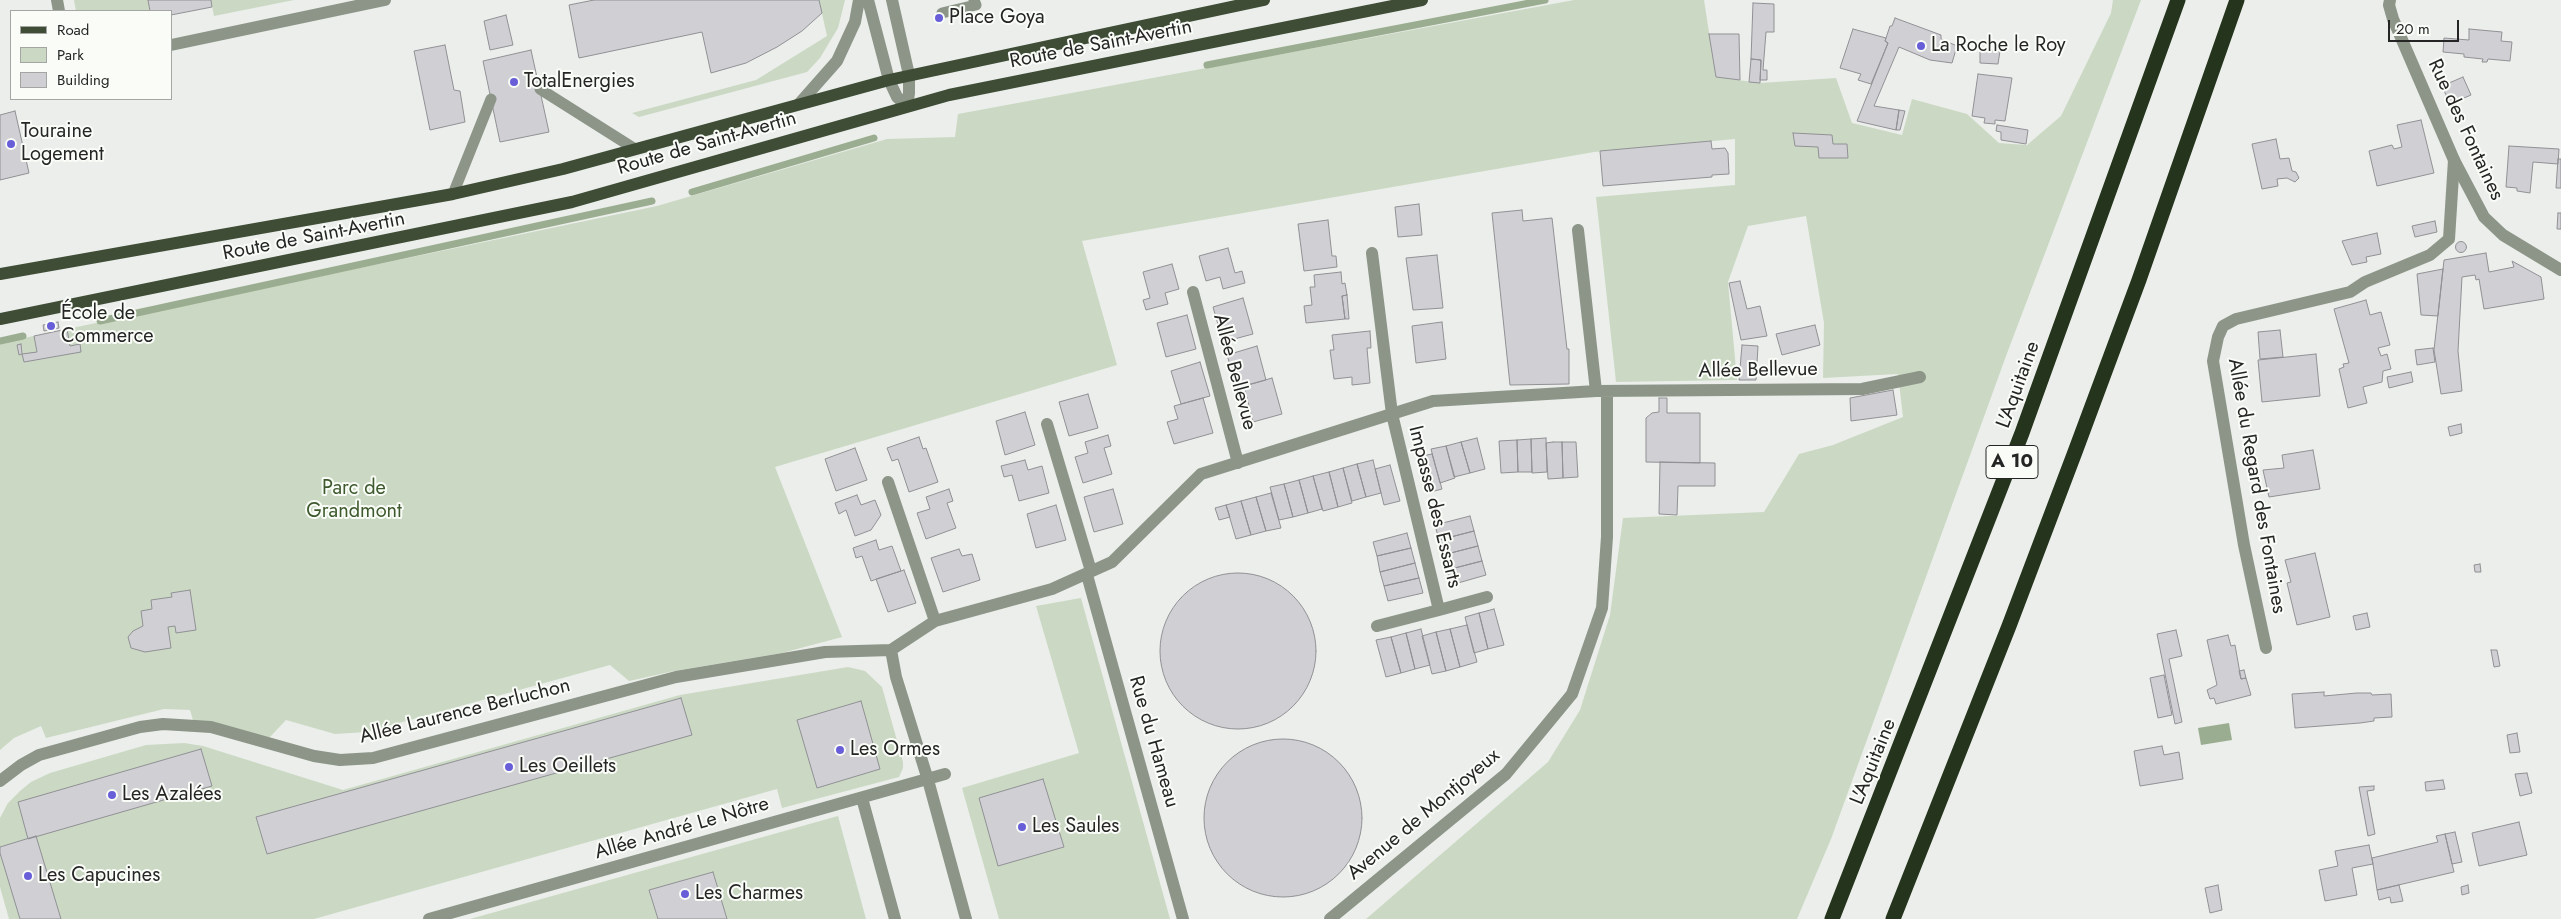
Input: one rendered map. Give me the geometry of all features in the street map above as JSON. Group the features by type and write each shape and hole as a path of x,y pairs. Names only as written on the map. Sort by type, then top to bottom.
{"highway":[{"name":"L'Aquitaine","path":"1832,919 2019,442 2178,0"},
{"name":"A 10","path":"1893,919 2009,626 2075,452 2237,0"}],"main road":[{"name":"Route de Saint-Avertin","path":"0,274 453,194 563,169 908,75 1264,0"},
{"name":"Route de Saint-Avertin","path":"0,318 572,202 907,106 974,89 1422,0"}],"street":[{"path":"172,46 385,0"},
{"path":"799,104 838,61 856,22 859,0"},
{"path":"868,0 889,80 897,97 907,106"},
{"path":"892,0 908,75 909,93 907,106"},
{"name":"Rue des Fontaines","path":"2390,0 2393,18 2454,160 2484,217 2503,235 2561,270"},
{"name":"Allée du Regard des Fontaines","path":"2266,648 2244,544 2213,361 2218,337 2223,326 2236,319 2350,292 2365,282 2430,255 2449,239 2454,160"},
{"path":"1578,230 1601,392"},
{"path":"1372,253 1392,414"},
{"name":"Allée Bellevue","path":"1193,292 1238,463"},
{"name":"Allée Bellevue","path":"891,650 936,621 1052,589 1112,562 1201,474 1433,401 1601,392 1862,389 1920,377"},
{"name":"Avenue de Montjoyeux","path":"1330,919 1506,774 1572,694 1602,608 1607,537 1601,392"},
{"name":"Impasse des Essarts","path":"1392,414 1439,610"},
{"path":"1047,424 1089,573"},
{"path":"888,482 936,621"},
{"name":"Rue du Hameau","path":"1089,573 1183,919"},
{"name":"Impasse des Essarts","path":"1377,626 1487,597"},
{"path":"891,650 896,677 928,780 966,919"},
{"name":"Allée Laurence Berluchon","path":"0,781 21,764 39,755 156,725 211,726 314,756 340,760 373,758 676,676 824,652 891,650"},
{"name":"Allée André Le Nôtre","path":"428,919 945,774"},
{"path":"862,798 894,919"}],"lane":[{"path":"942,13 976,6 974,0"},
{"path":"540,89 635,149"},
{"path":"453,194 491,99"}],"green space":[{"path":"74,0 148,0 150,10 76,10"},
{"path":"211,0 294,0 214,16"},
{"path":"819,0 845,0 838,28 820,58 807,72 639,117 632,113 756,80 827,36"},
{"name":"Parc de Grandmont","path":"1574,0 1704,0 1716,77 1760,83 1836,78 1852,123 1902,135 1912,99 1967,114 1999,143 2027,145 2061,116 2111,13 2113,0 2141,0 2006,356 1831,839 1797,919 1366,919 1548,762 1580,710 1610,615 1623,518 1764,512 1799,454 1833,445 1903,417 1898,374 1823,378 1824,323 1806,216 1748,226 1728,282 1737,380 1616,382 1596,197 1735,185 1735,139 1594,152 1082,241 1117,365 775,467 842,637 782,653 674,671 629,681 610,665 366,732 335,734 286,720 269,738 193,720 190,710 164,709 46,738 41,726 14,738 0,750 0,343 657,206 887,139 955,137 958,114"},
{"path":"1081,598 1170,919 999,919 962,788 1079,753 1036,606"},
{"path":"848,667 865,671 882,687 903,762 903,768 899,777 782,808 777,789 314,919 9,919 0,887 0,818 8,803 20,791 31,782 50,773 146,745 184,743 203,746 343,790 680,695"},
{"path":"838,816 866,919 470,919"}],"shaded area":[{"path":"2229,723 2232,740 2201,745 2198,728"}],"building":[{"path":"148,0 211,0 212,7 172,15 172,10 150,10"},
{"path":"594,0 819,0 822,13 802,31 777,47 746,63 711,73 702,32 579,58 569,5"},
{"path":"1753,3 1774,4 1774,32 1766,32 1763,70 1767,70 1767,80 1760,80 1761,60 1751,59"},
{"path":"506,15 513,45 490,50 484,21"},
{"path":"1895,18 1941,35 1941,39 1957,46 1952,63 1930,60 1899,47 1874,106 1899,110 1896,130 1857,121 1888,43 1885,41"},
{"path":"1853,29 1886,38 1885,41 1888,43 1871,84 1858,80 1861,74 1840,68"},
{"path":"2469,29 2502,32 2501,41 2512,42 2510,61 2488,59 2487,62 2482,62 2483,59 2464,57 2464,54 2443,52 2444,38 2469,40"},
{"path":"1709,34 1739,34 1740,80 1716,77"},
{"path":"445,45 454,90 460,91 465,122 430,130 414,51"},
{"path":"531,50 549,132 500,142 483,61"},
{"path":"1980,50 2000,51 1998,64 1980,63"},
{"path":"1751,59 1761,60 1760,83 1749,82"},
{"path":"1978,74 2012,78 2005,121 1995,120 1995,124 1984,123 1985,118 1972,116"},
{"path":"2463,77 2471,95 2450,104 2442,86"},
{"path":"1899,110 1905,111 1900,130 1896,130"},
{"name":"Touraine Logement","path":"15,111 29,173 0,180 0,115"},
{"path":"2421,120 2434,173 2377,186 2369,151 2392,145 2394,149 2402,147 2397,125"},
{"path":"1997,125 2028,130 2026,144 2001,140 2001,132 1996,131"},
{"path":"1793,133 1832,135 1833,144 1847,144 1848,158 1819,158 1818,147 1795,146"},
{"path":"2276,139 2280,159 2289,158 2292,171 2296,172 2299,178 2295,182 2287,178 2277,179 2278,186 2262,189 2252,144"},
{"path":"1711,141 1712,149 1725,148 1728,153 1729,174 1603,186 1600,151"},
{"path":"2509,146 2559,149 2558,164 2533,162 2530,193 2517,191 2517,188 2506,187"},
{"path":"2558,159 2561,159 2561,188 2556,188"},
{"path":"1419,204 1422,235 1398,237 1395,207"},
{"path":"1522,210 1523,221 1552,218 1567,349 1569,349 1569,384 1510,385 1492,213"},
{"path":"2558,213 2561,213 2561,229 2557,229"},
{"path":"1328,220 1332,256 1336,256 1337,267 1304,271 1298,224"},
{"path":"2435,221 2437,232 2415,237 2412,226"},
{"path":"2377,233 2381,254 2366,257 2367,262 2352,265 2342,241"},
{"path":"2459,242 2463,242 2466,247 2465,251 2459,252 2456,249 2456,245"},
{"path":"1228,248 1235,273 1242,271 1245,283 1223,289 1220,277 1206,281 1199,256"},
{"path":"2486,253 2489,272 2514,267 2512,261 2541,277 2544,299 2484,309 2479,279 2476,280 2475,275 2462,277 2458,351 2462,391 2441,394 2434,350 2444,260"},
{"path":"1437,255 1443,308 1413,310 1406,258"},
{"path":"1172,264 1179,289 1165,293 1168,304 1146,310 1143,300 1150,298 1143,272"},
{"path":"2443,269 2438,316 2421,315 2417,274"},
{"path":"1341,272 1342,284 1345,283 1347,295 1342,296 1345,319 1306,323 1304,306 1312,305 1310,287 1315,287 1314,275"},
{"path":"1740,281 1747,309 1760,306 1767,336 1741,340 1729,283"},
{"path":"1347,295 1349,319 1345,319 1342,296"},
{"path":"1243,298 1253,334 1223,342 1213,307"},
{"path":"2366,300 2370,315 2381,312 2390,345 2378,348 2381,356 2387,354 2391,369 2383,371 2382,382 2363,387 2367,403 2348,408 2339,369 2344,367 2343,364 2349,363 2334,309"},
{"path":"1187,315 1196,349 1166,357 1157,323"},
{"name":"École de Commerce","path":"58,322 59,328 44,331 43,325"},
{"path":"1442,322 1446,359 1416,363 1412,326"},
{"path":"1815,325 1820,345 1782,355 1776,334"},
{"path":"67,329 70,346 80,344 81,352 24,362 22,354 37,352 34,336"},
{"path":"2280,330 2283,357 2260,359 2258,332"},
{"path":"1370,331 1371,348 1367,348 1370,383 1352,385 1352,377 1334,379 1330,350 1334,350 1332,335"},
{"path":"21,344 22,354 19,355 17,345"},
{"path":"1742,345 1758,346 1756,380 1739,380"},
{"path":"1257,346 1266,380 1237,388 1227,355"},
{"path":"2433,348 2435,362 2417,365 2415,350"},
{"path":"2316,354 2320,396 2262,402 2258,360"},
{"path":"1200,362 1210,396 1181,404 1171,371"},
{"path":"2411,372 2413,382 2389,388 2387,377"},
{"path":"1272,378 1282,414 1253,422 1244,386"},
{"path":"1893,390 1897,415 1851,421 1850,398"},
{"path":"1088,394 1098,428 1069,436 1059,402"},
{"path":"1203,398 1213,433 1174,444 1167,422 1178,419 1174,406"},
{"path":"1659,398 1667,398 1667,413 1700,413 1700,463 1646,462 1646,418 1652,413 1659,412"},
{"path":"1025,412 1035,445 1005,455 996,421"},
{"path":"2461,424 2462,433 2450,436 2448,427"},
{"path":"1108,435 1111,446 1104,448 1112,474 1083,483 1075,457 1088,453 1085,442"},
{"path":"919,437 923,449 926,448 938,482 909,492 898,459 892,461 887,448"},
{"path":"1477,438 1485,469 1470,473 1461,442"},
{"path":"1546,438 1547,472 1532,473 1531,439"},
{"path":"1531,439 1532,472 1518,472 1517,440"},
{"path":"1517,440 1518,472 1501,473 1499,441"},
{"path":"1461,442 1470,473 1454,477 1446,446"},
{"path":"1562,442 1563,478 1548,479 1546,443"},
{"path":"1562,442 1576,442 1578,477 1563,478"},
{"path":"1446,446 1455,478 1440,483 1431,449"},
{"path":"855,448 867,480 836,491 825,459"},
{"path":"2313,450 2320,489 2269,497 2263,470 2284,468 2282,455"},
{"path":"1432,454 1442,489 1427,493 1417,457"},
{"path":"1025,460 1028,470 1042,466 1049,493 1019,501 1012,475 1004,477 1001,466"},
{"path":"1373,460 1381,493 1366,497 1357,464"},
{"path":"1660,462 1715,463 1715,486 1678,486 1677,515 1659,514"},
{"path":"1357,464 1366,497 1352,501 1343,468"},
{"path":"1390,465 1400,501 1384,505 1375,469"},
{"path":"1343,468 1352,503 1338,507 1329,472"},
{"path":"1329,472 1338,507 1323,511 1313,476"},
{"path":"1313,476 1322,509 1308,513 1299,480"},
{"path":"1299,480 1308,513 1293,517 1284,484"},
{"path":"1284,484 1293,517 1279,520 1270,487"},
{"path":"949,489 953,501 947,503 956,528 926,539 917,513 930,509 926,497"},
{"path":"1113,489 1123,524 1094,532 1084,497"},
{"path":"1271,493 1281,528 1266,531 1256,497"},
{"path":"857,495 861,505 875,500 881,515 871,530 855,536 846,510 839,514 835,503"},
{"path":"1256,497 1266,531 1251,535 1241,501"},
{"path":"1241,501 1251,535 1236,539 1226,505"},
{"path":"1056,505 1066,540 1036,548 1027,514"},
{"path":"1226,505 1230,517 1219,520 1215,508"},
{"path":"1470,516 1474,531 1439,540 1435,525"},
{"path":"1474,531 1478,546 1443,555 1439,540"},
{"path":"1407,533 1411,548 1377,556 1373,542"},
{"path":"876,540 879,550 892,546 901,571 871,581 862,556 856,558 853,548"},
{"path":"1478,546 1482,561 1447,570 1443,555"},
{"path":"1411,548 1415,563 1380,572 1377,556"},
{"path":"959,549 962,556 972,554 980,580 943,592 931,558"},
{"path":"2315,553 2330,617 2297,625 2287,583 2291,582 2285,560"},
{"path":"1482,561 1486,575 1451,585 1447,570"},
{"path":"1415,563 1419,578 1384,586 1380,572"},
{"path":"2480,564 2481,572 2475,572 2474,565"},
{"path":"904,570 916,603 888,612 876,579"},
{"path":"1238,573 1268,579 1281,586 1293,596 1303,608 1310,621 1316,651 1310,681 1303,694 1293,706 1281,716 1268,723 1238,729 1208,723 1195,716 1183,706 1173,694 1166,681 1160,651 1166,621 1173,608 1183,596 1195,586 1208,579"},
{"path":"1419,578 1423,593 1388,601 1384,586"},
{"path":"190,590 196,630 176,633 175,626 168,627 171,648 145,652 131,648 128,637 133,631 143,626 141,611 152,609 151,600 172,597 171,593"},
{"path":"1494,609 1504,645 1488,649 1479,613"},
{"path":"1479,613 1488,649 1474,653 1465,617"},
{"path":"2367,613 2370,627 2356,630 2353,616"},
{"path":"1467,625 1477,662 1460,667 1450,629"},
{"path":"1421,629 1430,665 1415,669 1406,633"},
{"path":"1450,629 1460,667 1446,671 1436,632"},
{"path":"2176,630 2182,656 2169,659 2182,722 2175,724 2157,634"},
{"path":"1436,632 1446,671 1432,674 1422,636"},
{"path":"1406,633 1415,669 1401,673 1391,637"},
{"path":"2228,635 2231,646 2235,645 2241,679 2246,678 2251,695 2216,704 2214,698 2210,699 2207,690 2217,685 2207,640"},
{"path":"1391,637 1401,673 1386,677 1376,640"},
{"path":"2491,650 2497,650 2500,666 2494,667"},
{"path":"2244,670 2246,678 2241,679 2239,671"},
{"path":"2164,675 2172,715 2158,718 2150,678"},
{"path":"2324,692 2324,696 2357,693 2371,693 2372,695 2391,694 2392,717 2374,718 2374,721 2360,723 2295,728 2292,694"},
{"name":"Les Oeillets","path":"681,698 692,735 267,854 256,817"},
{"name":"Les Ormes","path":"861,701 880,769 817,788 797,720"},
{"path":"2517,733 2520,752 2510,753 2507,735"},
{"path":"1283,739 1313,745 1339,762 1356,788 1362,818 1356,848 1339,874 1313,891 1283,897 1253,891 1227,874 1210,848 1204,818 1210,788 1227,762 1253,745"},
{"path":"2162,746 2164,755 2179,752 2183,779 2140,786 2134,751"},
{"name":"Les Azalées","path":"201,749 212,786 28,839 18,802"},
{"path":"2527,773 2532,793 2520,796 2515,774"},
{"name":"Les Saules","path":"1043,779 1064,847 998,866 979,798"},
{"path":"2443,780 2445,789 2426,791 2425,782"},
{"path":"2374,786 2374,790 2367,791 2375,834 2368,836 2359,787"},
{"path":"2519,822 2527,855 2479,866 2472,833"},
{"path":"2455,832 2462,862 2452,864 2445,834"},
{"path":"2445,834 2454,872 2377,890 2372,858 2438,842 2436,836"},
{"name":"Les Capucines","path":"36,836 61,919 20,919 0,853 0,847"},
{"path":"2369,845 2373,864 2352,868 2357,895 2325,901 2319,870 2338,866 2335,851"},
{"name":"Les Charmes","path":"713,872 727,919 658,919 649,890"},
{"path":"2218,885 2222,910 2210,913 2205,888"},
{"path":"2399,885 2403,901 2391,903 2390,897 2379,900 2377,890"},
{"path":"2468,885 2469,893 2462,895 2461,887"}],"waterway":[{"path":"1207,65 1545,0"},
{"path":"692,192 874,138"},
{"path":"100,321 652,201"},
{"path":"0,341 23,336"}],"place":[{"name":"Place Goya","path":"939,18"},
{"name":"La Roche le Roy","path":"1921,46"},
{"name":"TotalEnergies","path":"514,82"},
{"name":"Touraine Logement","path":"11,144"},
{"name":"École de Commerce","path":"51,326"},
{"name":"Les Ormes","path":"840,750"},
{"name":"Les Oeillets","path":"509,767"},
{"name":"Les Azalées","path":"112,795"},
{"name":"Les Saules","path":"1022,827"},
{"name":"Les Capucines","path":"28,876"},
{"name":"Les Charmes","path":"685,894"}]}
